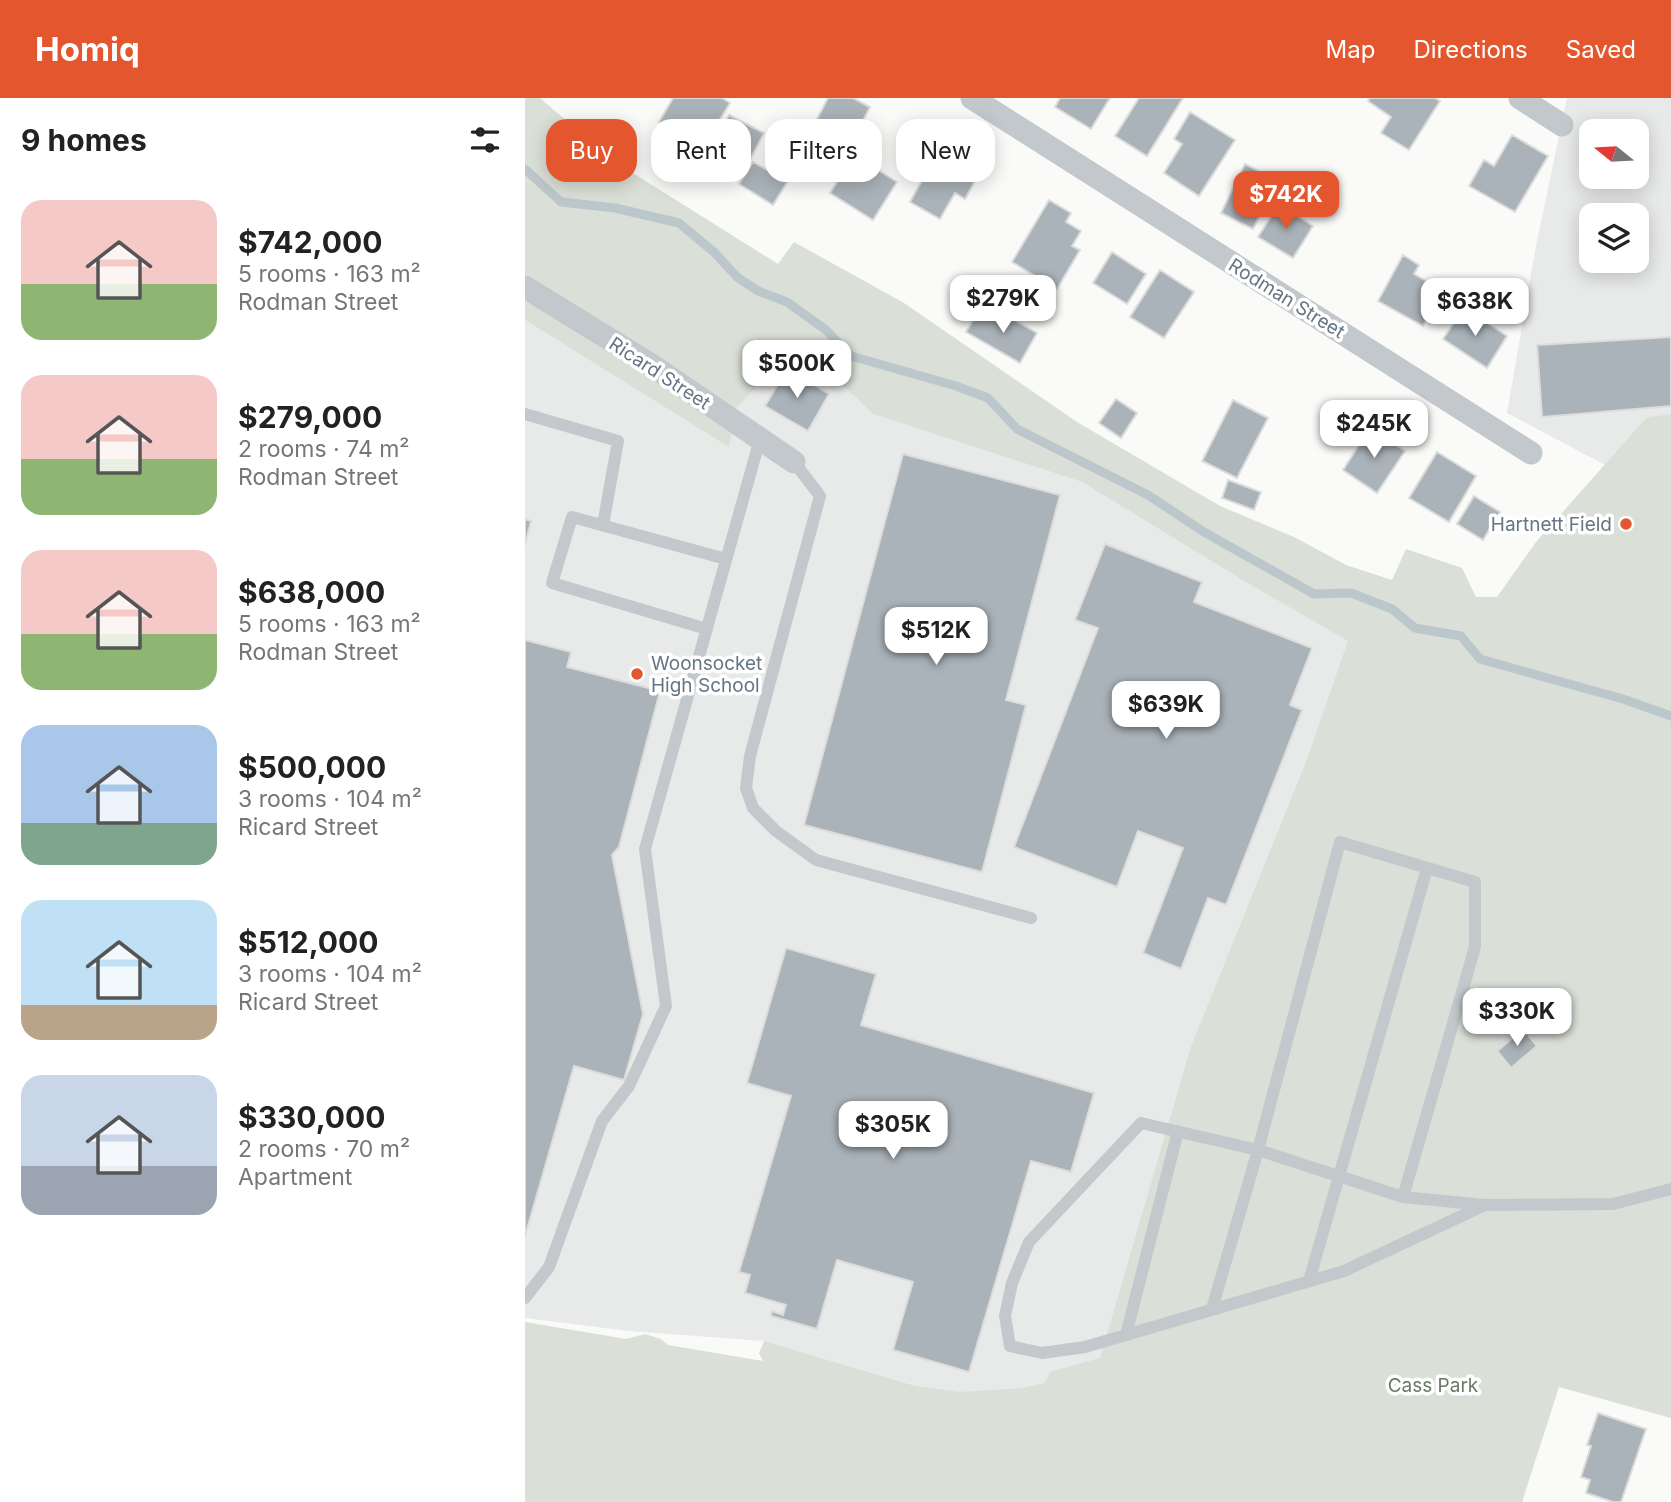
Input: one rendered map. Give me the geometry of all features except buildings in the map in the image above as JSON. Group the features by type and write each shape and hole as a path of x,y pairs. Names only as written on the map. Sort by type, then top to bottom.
{"street":[{"name":"Rodman Street","path":"972,98 1531,453"},
{"path":"1520,98 1562,125"},
{"name":"Ricard Street","path":"525,287 653,366 794,462"}],"lane":[{"path":"525,414 618,441 603,525"},
{"path":"525,1298 549,1267 601,1121 628,1086 666,1006 645,849 760,439"},
{"path":"794,462 820,496 750,756 746,788 753,808 776,831 817,860 1031,918"},
{"path":"707,629 552,583 572,517 726,559"},
{"path":"1212,1309 1258,1150 1340,842 1475,882 1475,947 1403,1197"},
{"path":"1308,1281 1427,868"},
{"path":"1485,1205 1344,1270 1308,1281 1085,1347 1042,1353 1010,1346 1005,1315 1011,1283 1029,1242 1141,1123 1258,1150 1403,1197 1485,1205 1613,1205 1671,1189"},
{"path":"1126,1335 1178,1132"}],"shaded area":[{"path":"1567,98 1671,98 1671,414 1647,417 1605,465 1507,413 1536,246"},
{"path":"525,320 728,446 735,408 780,364 838,381 873,414 1082,482 1244,581 1349,641 1307,759 1191,1046 1096,1374 1021,1388 944,1394 764,1341 629,1331 525,1318"}],"green space":[{"name":"Cass Park","path":"525,98 540,98 564,119 546,119 546,182 637,182 637,176 778,264 794,242 904,303 1077,422 1220,506 1294,537 1346,565 1392,580 1406,549 1462,568 1476,597 1497,597 1536,542 1647,417 1671,414 1671,1418 1559,1387 1522,1502 525,1502 525,1322 626,1339 645,1334 661,1339 668,1345 763,1361 759,1353 764,1341 916,1386 959,1392 1021,1388 1045,1383 1050,1372 1100,1358 1191,1046 1307,759 1348,641 1082,482 873,414 838,381 779,364 736,408 729,447 525,320"}],"waterway":[{"path":"525,169 561,202 615,208 679,223 715,253 737,277 758,291 787,302 826,330 851,356 988,398 1017,429 1148,495 1204,532 1314,594 1351,593 1392,609 1415,628 1461,636 1480,659 1623,699 1671,716"}],"place":[{"name":"Hartnett Field","path":"1626,524"},
{"name":"Woonsocket High School","path":"637,674"}]}
